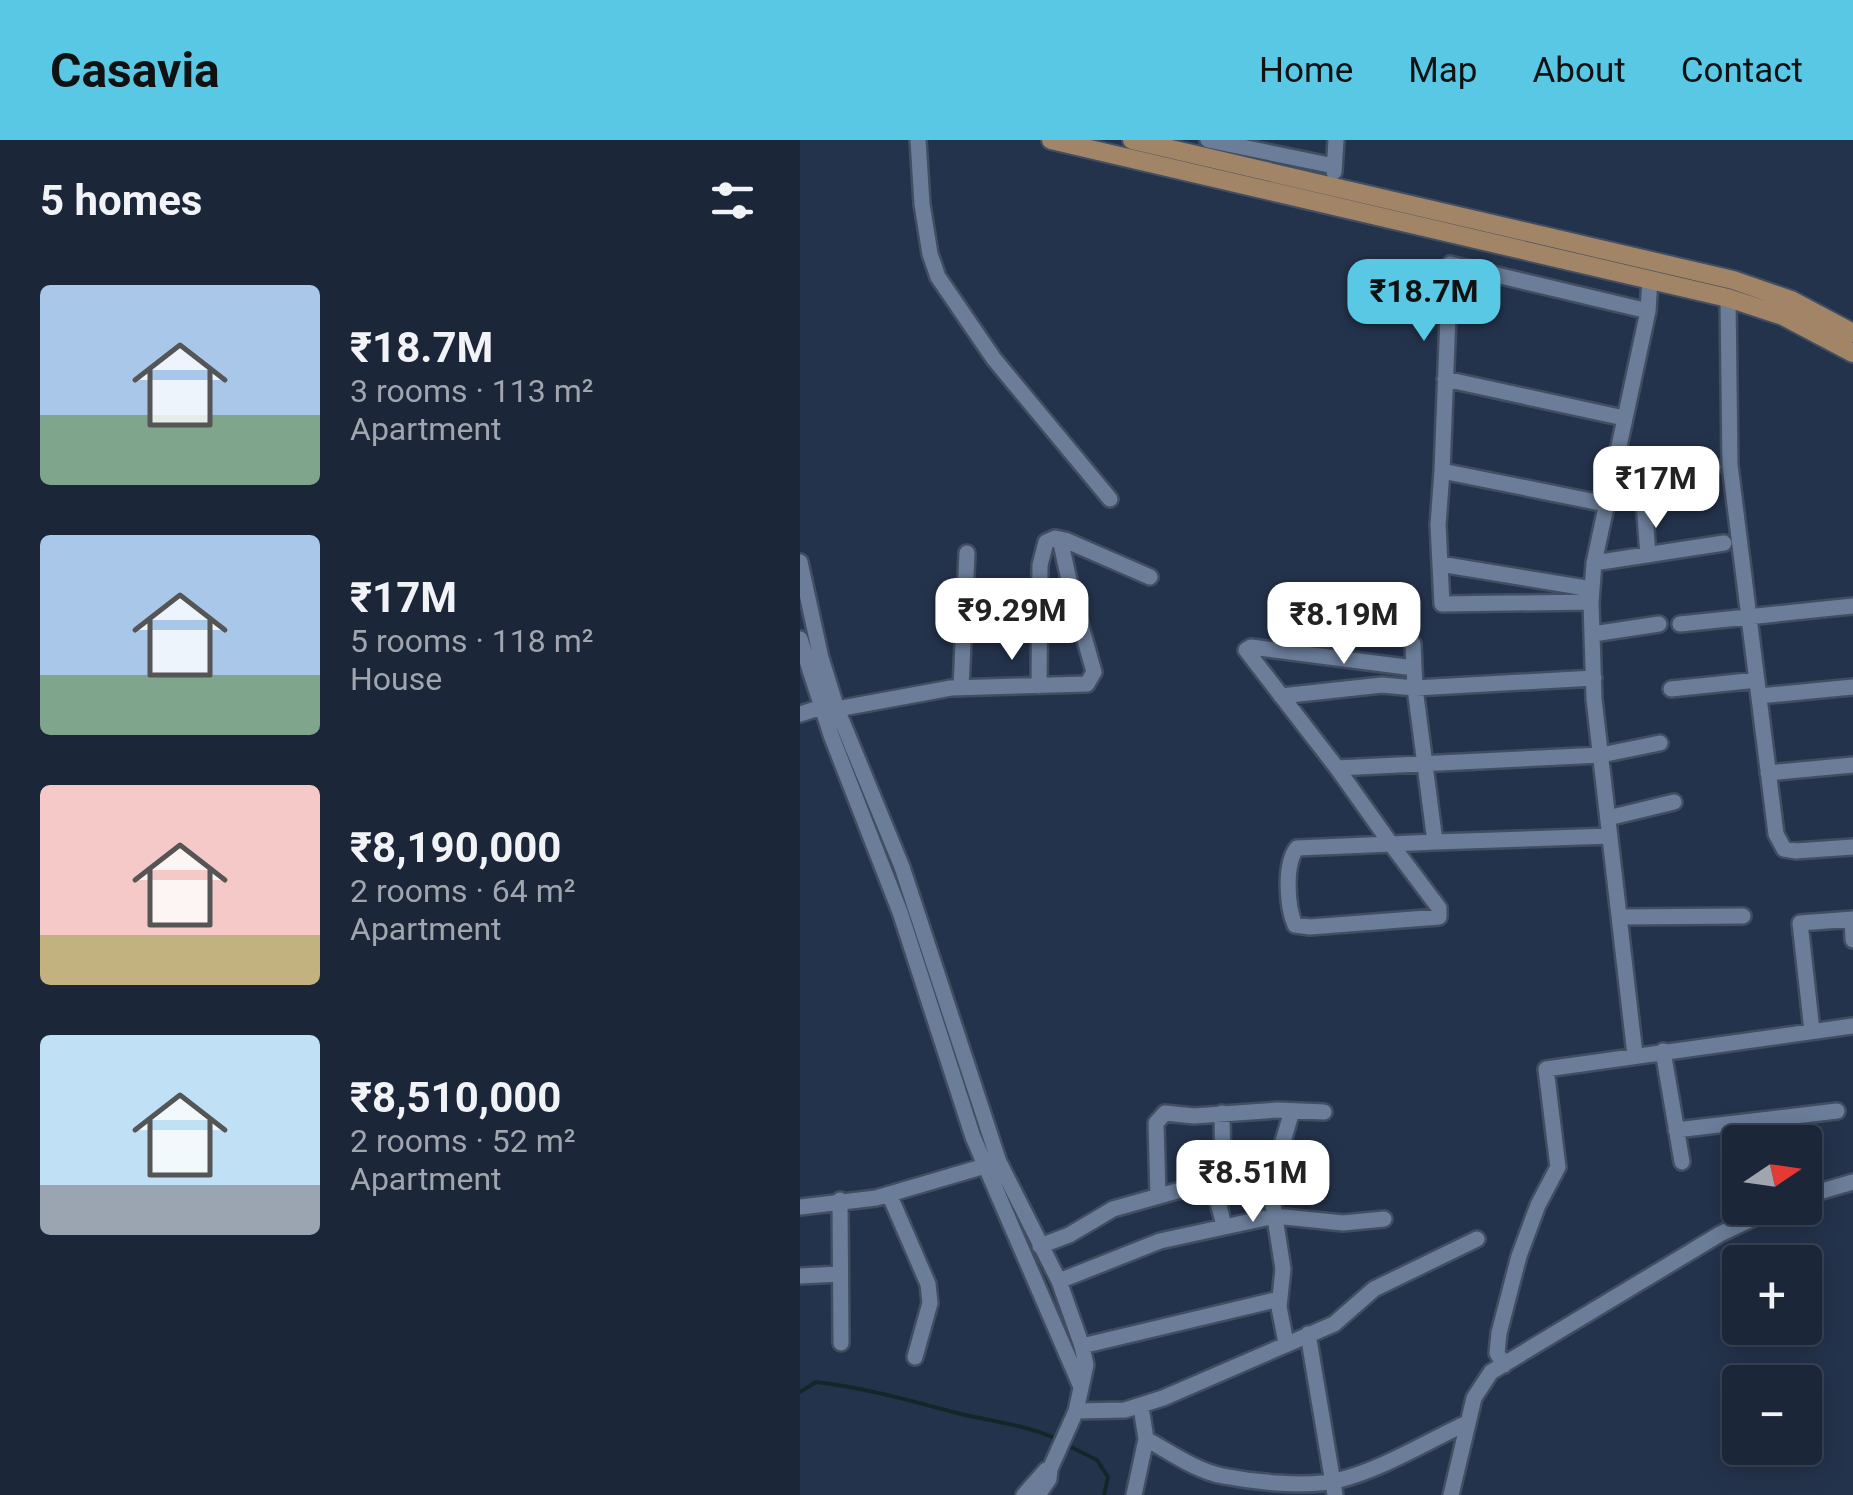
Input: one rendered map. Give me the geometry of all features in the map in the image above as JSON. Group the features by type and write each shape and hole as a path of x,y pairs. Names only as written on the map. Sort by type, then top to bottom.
{"main road":[{"path":"1052,140 1733,280 1791,300 1853,332"},
{"path":"1132,140 1728,298 1783,316 1853,353"}],"street":[{"path":"918,140 922,204 938,277 994,359 1110,499"},
{"path":"1208,140 1334,166"},
{"path":"1334,196 1336,140"},
{"path":"1592,596 1442,604 1438,525 1450,264 1648,311"},
{"path":"1635,1055 1600,755 1592,596 1594,563 1648,311 1650,279"},
{"path":"1728,298 1730,465 1776,834 1784,849 1853,847"},
{"path":"1446,379 1624,418"},
{"path":"1611,480 1712,467"},
{"path":"1442,471 1606,504"},
{"path":"1642,476 1648,555"},
{"path":"1039,686 1042,551 1050,540 1060,539 1150,577"},
{"path":"800,714 961,688 1087,684 1094,672 1060,539"},
{"path":"1594,563 1724,543"},
{"path":"961,688 967,553"},
{"path":"800,562 829,708 984,1166 1082,1387"},
{"path":"1440,564 1592,596"},
{"path":"1680,624 1853,606"},
{"path":"1593,634 1659,624"},
{"path":"800,639 902,867 999,1162 1059,1282 1082,1346 1086,1365 1076,1411 1049,1479 1038,1495"},
{"path":"1413,644 1415,688 1436,842"},
{"path":"1414,668 1251,647 1246,650 1337,768 1391,844 1439,908 1440,917 1295,925 1290,911 1290,861 1297,848 1391,844 1436,842 1610,836"},
{"path":"1281,696 1382,685 1415,688 1594,678"},
{"path":"1672,689 1853,687"},
{"path":"1337,768 1600,755 1660,743"},
{"path":"1768,773 1853,765"},
{"path":"1608,818 1674,802"},
{"path":"1619,916 1743,916"},
{"path":"1812,1031 1800,923 1852,919 1853,940"},
{"path":"1504,1365 1497,1353 1499,1333 1519,1256 1558,1166 1546,1069 1853,1026"},
{"path":"1663,1051 1682,1162"},
{"path":"1286,1343 1279,1299 1283,1269 1274,1216 1276,1165 1292,1111"},
{"path":"1676,1130 1837,1111"},
{"path":"1158,1196 1157,1118 1164,1113 1194,1116 1324,1112"},
{"path":"1040,1246 1069,1235 1113,1208 1223,1178 1222,1113"},
{"path":"800,1207 890,1194 984,1166"},
{"path":"1213,1182 1224,1226"},
{"path":"1822,1191 1853,1182"},
{"path":"890,1194 928,1284 930,1303 915,1357"},
{"path":"840,1200 840,1343"},
{"path":"1059,1282 1160,1242 1274,1216 1343,1223 1384,1220"},
{"path":"1452,1495 1467,1423 1483,1380 1739,1225"},
{"path":"1076,1411 1141,1407 1345,1317 1374,1289 1477,1239"},
{"path":"800,1276 840,1274"},
{"path":"1082,1346 1279,1299"},
{"path":"1308,1334 1334,1488"},
{"path":"1134,1495 1146,1439 1141,1407"},
{"path":"1146,1439 1194,1466 1222,1476 1334,1488 1467,1423"},
{"path":"1024,1495 1050,1469"}],"waterway":[{"path":"800,1392 816,1382 853,1388 1023,1427 1059,1440"},
{"path":"1067,1445 1097,1460 1108,1477 1104,1495"}]}
